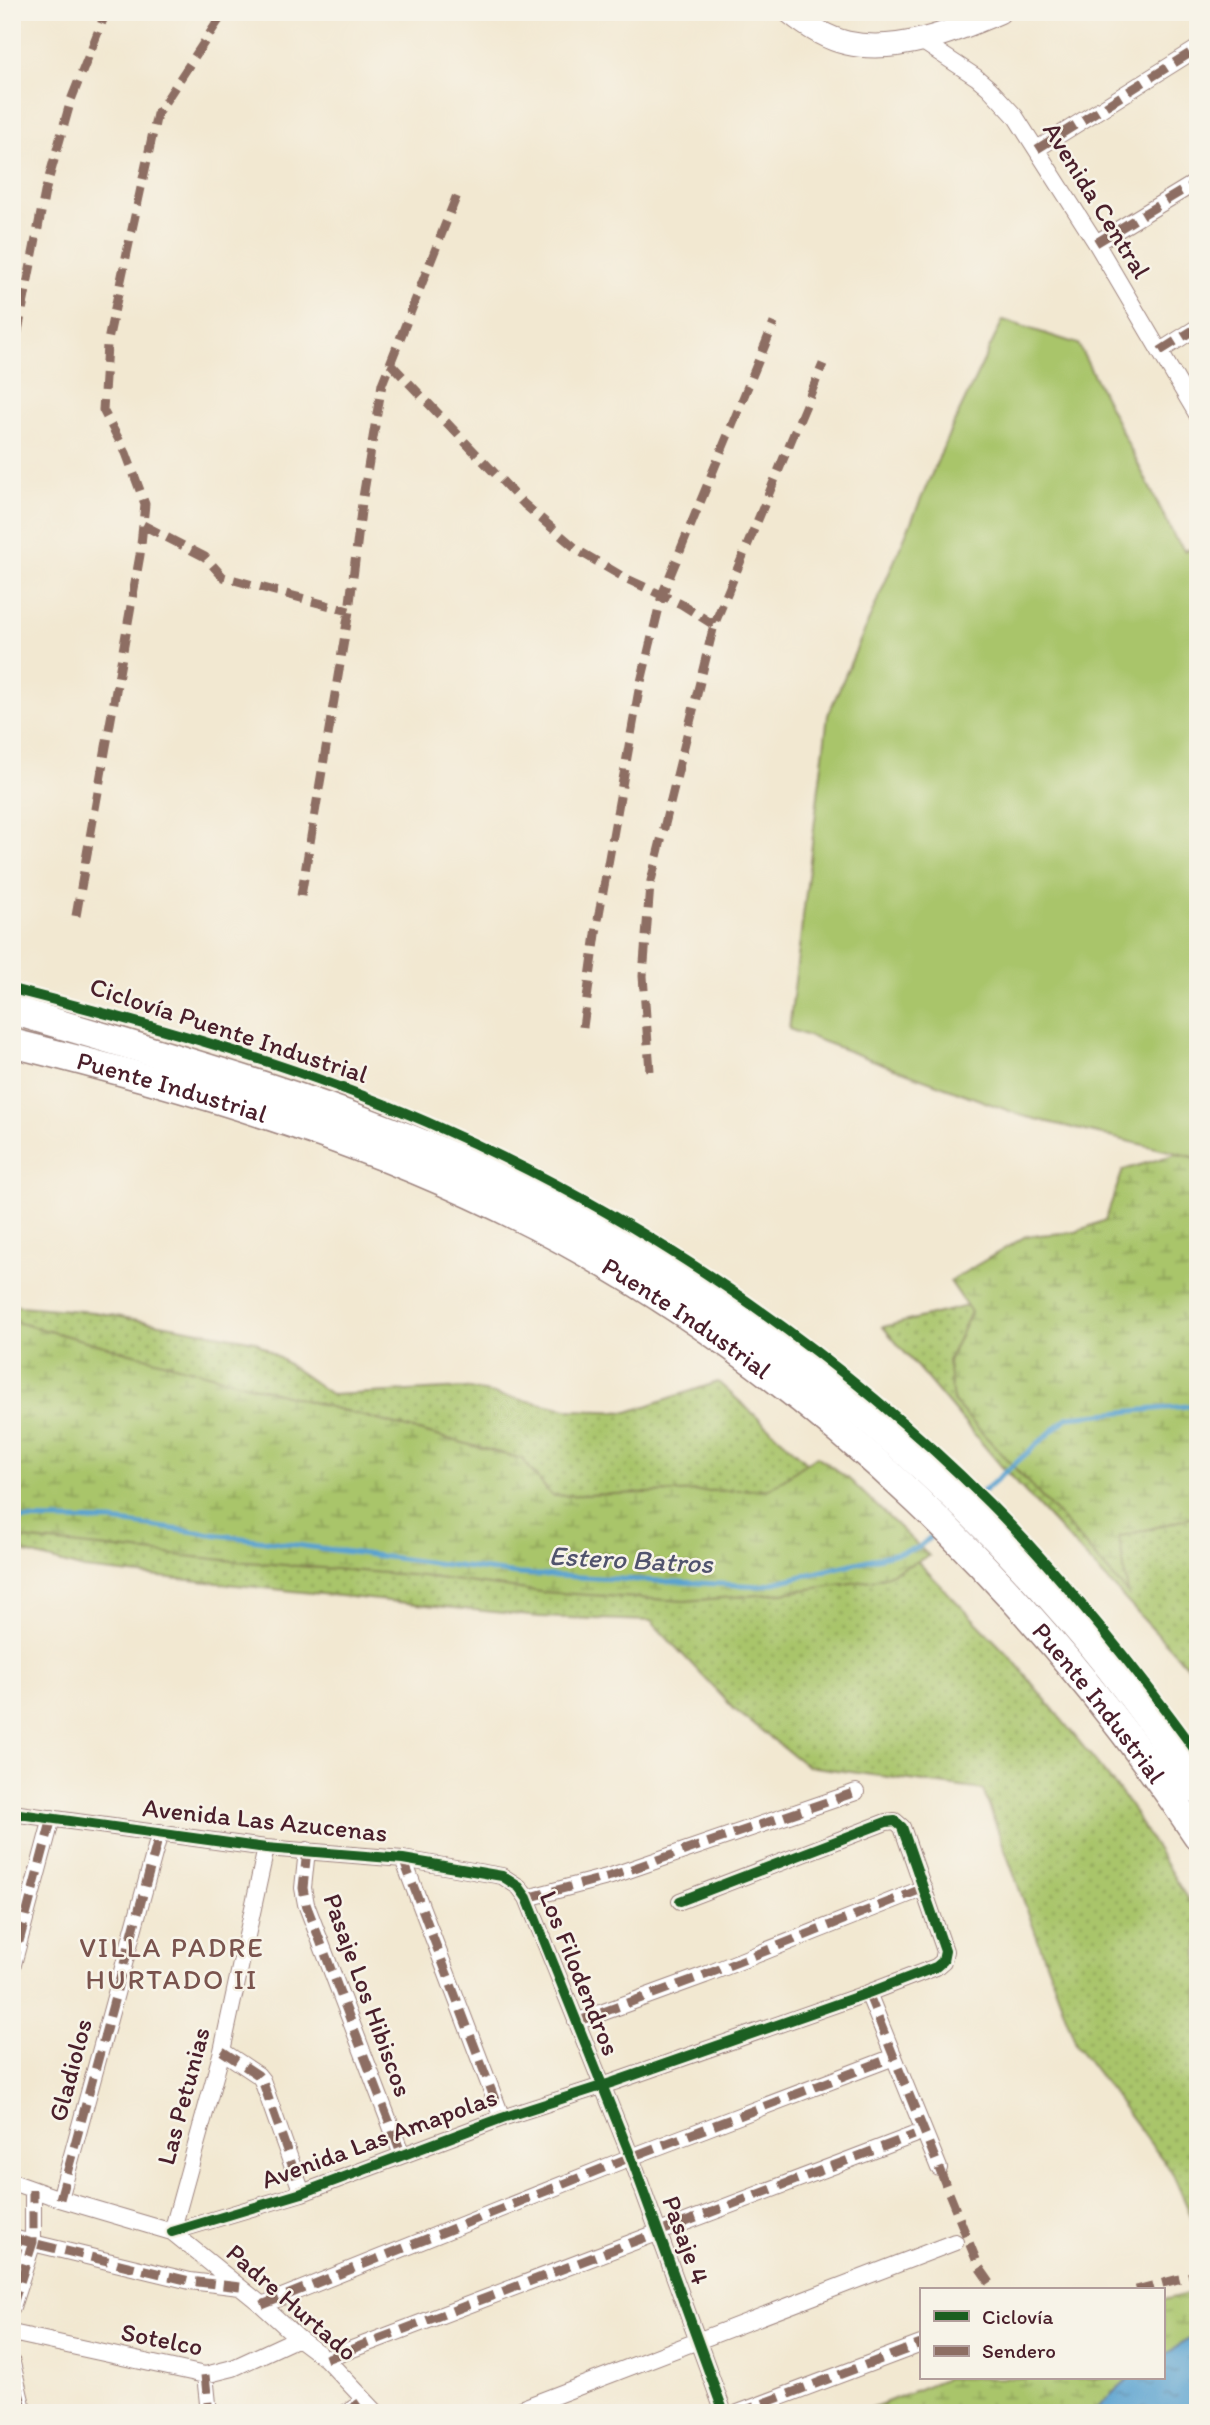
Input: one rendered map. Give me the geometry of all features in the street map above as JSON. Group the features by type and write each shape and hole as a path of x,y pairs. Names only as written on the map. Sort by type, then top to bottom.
{"highway":[{"name":"Puente Industrial","path":"12,1010 186,1060 321,1105 450,1156 568,1229 653,1293 742,1353 834,1425 921,1503 1061,1653 1134,1745 1198,1836"},
{"name":"Puente Industrial","path":"12,1043 175,1085 343,1141 460,1190 568,1229 680,1280 771,1343 866,1418 988,1531 1080,1633 1135,1700 1198,1789"}],"street":[{"path":"790,12 813,29 839,41 864,45 920,40 999,12"},
{"path":"920,40 972,12"},
{"name":"Avenida Central","path":"920,40 989,88 1015,116 1096,243 1198,416"},
{"path":"1037,149 1198,48"},
{"path":"1096,243 1198,181"},
{"path":"1160,351 1198,327"},
{"path":"527,1898 611,1876 856,1793"},
{"name":"Avenida Las Azucenas","path":"12,1813 266,1848 403,1859 502,1876 512,1881"},
{"path":"12,1968 52,1818"},
{"path":"576,2022 705,1975 923,1888 902,1827 899,1823 890,1821 680,1901"},
{"name":"Gladiolos","path":"60,2199 160,1832"},
{"name":"Las Petunias","path":"172,2232 222,2051 266,1848"},
{"name":"Pasaje Los Hibiscos","path":"307,1850 303,1888 306,1904 402,2155"},
{"path":"403,1859 502,2118"},
{"name":"Los Filodendros","path":"512,1881 527,1898 601,2086"},
{"name":"Avenida Las Amapolas","path":"172,2232 302,2193 502,2118 601,2086 936,1967 943,1961 945,1951 923,1888"},
{"path":"867,1993 939,2168"},
{"path":"222,2051 262,2080 302,2193"},
{"path":"262,2305 631,2157 886,2060"},
{"name":"Pasaje 4","path":"601,2086 659,2231 724,2413"},
{"path":"326,2360 914,2135"},
{"path":"12,2182 172,2232"},
{"path":"12,2307 33,2242 33,2190"},
{"name":"Padre Hurtado","path":"172,2232 326,2360 377,2413"},
{"path":"12,2238 190,2281 240,2287"},
{"path":"510,2413 955,2242"},
{"name":"Sotelco","path":"12,2333 205,2375 233,2368 298,2339"},
{"path":"738,2413 920,2344"},
{"path":"12,2363 24,2413"},
{"path":"205,2375 209,2413"},
{"path":"345,2413 364,2400"}],"green space":[{"path":"1003,320 1078,344 1175,538 1185,551 1198,546 1198,1158 1023,1116 789,1029 828,715 952,427"},
{"path":"1176,1154 1198,1158 1198,1516 1119,1537 1128,1594 953,1401 948,1361 971,1312 950,1281 1026,1236 1076,1232 1105,1220 1123,1170"},
{"path":"1198,1191 1198,1678 1002,1467 883,1327 971,1305"},
{"path":"12,1303 20,1306 94,1312 255,1341 332,1395 465,1388 572,1410 628,1412 718,1382 920,1564 1014,1661 1125,1798 1198,1916 1198,2231 1172,2172 1077,2046 983,1790 807,1766 735,1710 651,1621 540,1617 84,1569 12,1549"},
{"path":"12,1321 522,1459 552,1496 769,1489 817,1456 851,1481 929,1556 879,1579 782,1593 685,1601 542,1592 422,1576 234,1561 12,1538"},
{"path":"1198,2291 1198,2333 1164,2355 1164,2300"},
{"path":"941,2380 1127,2380 1091,2413 859,2413"}],"water":[{"path":"1198,2333 1198,2413 1091,2413 1127,2380 1164,2380 1164,2355"}],"waterway":[{"name":"Estero Batros","path":"970,1503 1068,1417 1198,1405"},
{"name":"Estero Batros","path":"12,1519 112,1521 518,1574 761,1586 918,1548 936,1532"}],"marked path":[{"path":"12,362 45,192 71,100 106,12"},
{"path":"76,916 140,555 145,504 126,453 103,410 107,345 157,114 224,12"},
{"path":"1037,149 1198,48"},
{"path":"1096,243 1198,181"},
{"path":"301,896 349,611 362,503 382,384 457,195"},
{"path":"583,1027 598,920 639,690 662,595 774,323"},
{"path":"1160,351 1198,327"},
{"path":"390,363 524,504 579,551 625,578 681,604 714,625"},
{"path":"650,1071 643,976 650,885 714,625 823,364"},
{"path":"143,525 205,557 223,577 349,611"},
{"path":"527,1898 611,1876 856,1792"},
{"path":"12,1968 52,1818"},
{"path":"60,2199 160,1832"},
{"path":"307,1850 303,1888 306,1904 402,2155"},
{"path":"403,1859 502,2118"},
{"path":"576,2022 705,1975 924,1888"},
{"path":"868,1993 979,2267 994,2288"},
{"path":"222,2051 262,2080 302,2193"},
{"path":"262,2305 631,2157 886,2060"},
{"path":"326,2359 914,2135"},
{"path":"12,2307 33,2242 33,2190"},
{"path":"12,2238 190,2281 240,2287"},
{"path":"1144,2288 1198,2274"},
{"path":"738,2413 920,2344"},
{"path":"12,2363 24,2413"},
{"path":"205,2375 209,2413"},
{"path":"345,2413 364,2400"}],"cycle path":[{"name":"Ciclovía Puente Industrial","path":"12,989 222,1047 376,1101 504,1158 580,1197 654,1240 795,1336 927,1444 989,1503 1045,1562 1098,1624 1198,1754"},
{"path":"12,1813 266,1848 403,1859 502,1876 519,1887 527,1898 631,2157 724,2413"},
{"path":"172,2232 302,2193 502,2118 614,2082 868,1993 936,1967 943,1961 945,1951 902,1827 895,1821 886,1822 680,1901"}],"district":[{"name":"VILLA PADRE HURTADO II","path":"172,1963"}]}
